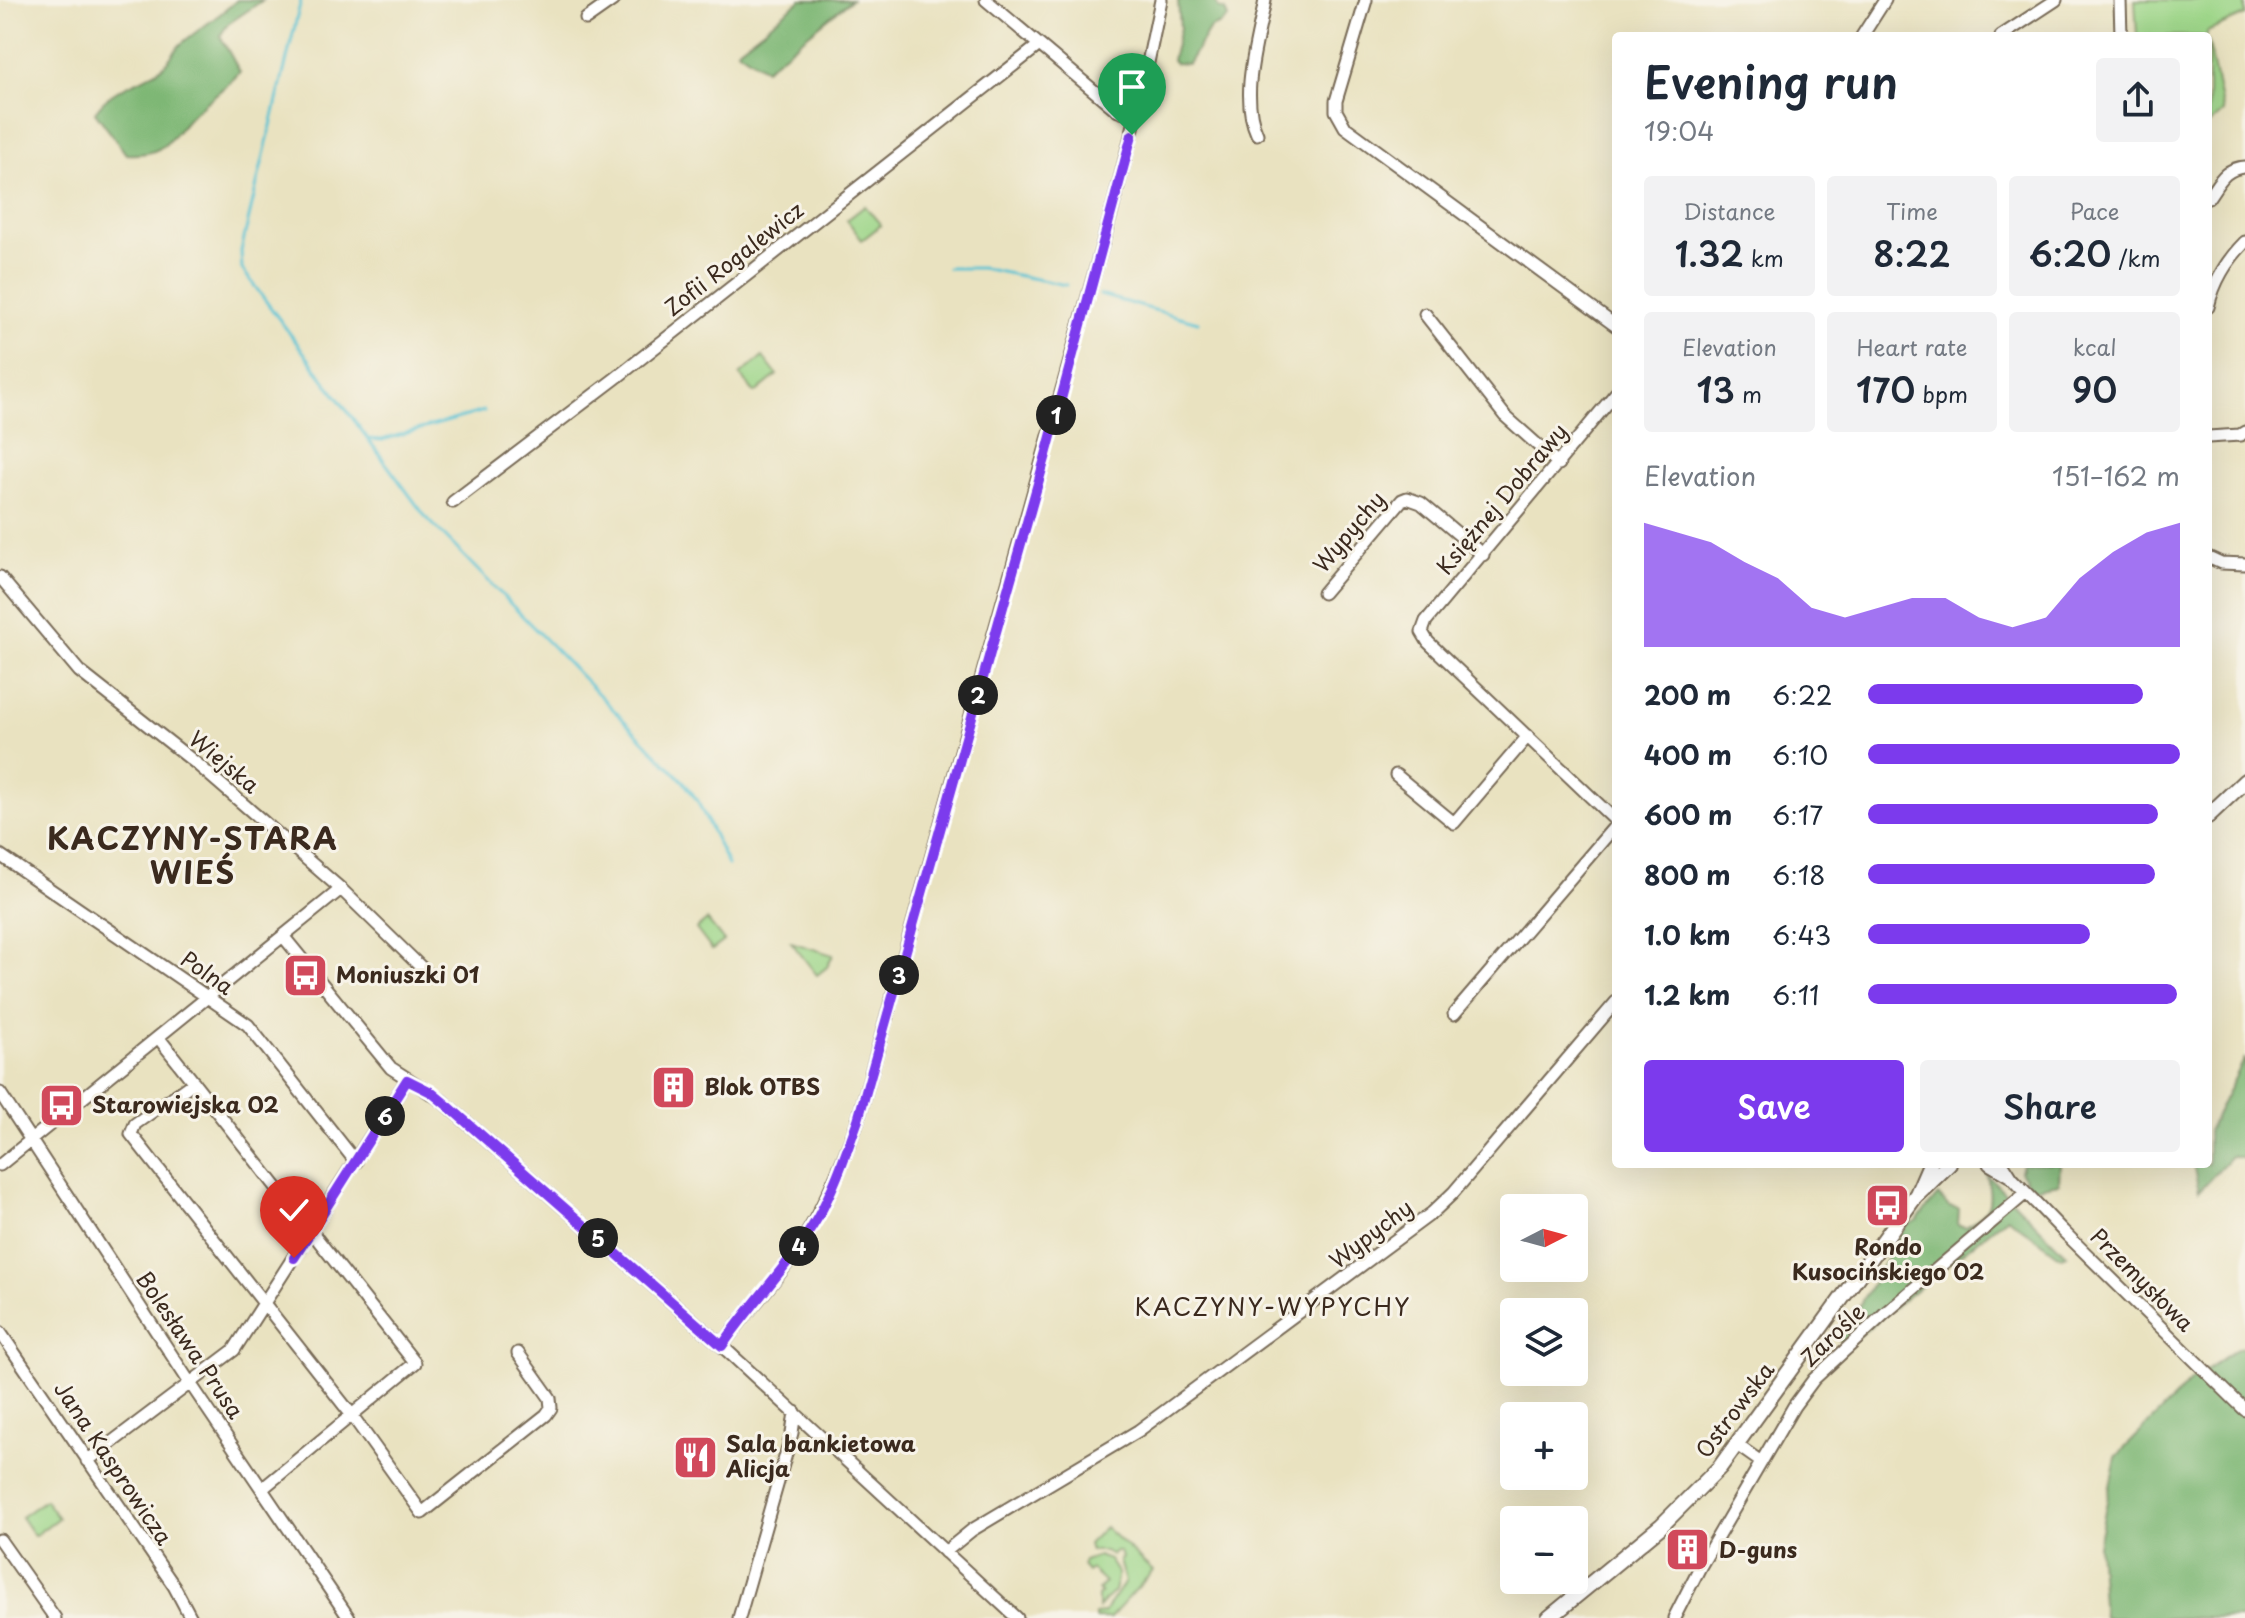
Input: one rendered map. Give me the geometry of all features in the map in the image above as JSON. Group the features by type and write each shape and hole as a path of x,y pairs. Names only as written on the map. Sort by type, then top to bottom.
{"main road":[{"path":"2212,812 2245,781"},
{"name":"Ostrowska","path":"1917,1194 1928,1168"},
{"name":"Ostrowska","path":"1549,1618 1661,1526 1720,1467 1917,1194 1945,1168"}],"street":[{"path":"586,19 613,0"},
{"path":"986,0 1118,111 1136,117"},
{"path":"722,1346 777,1276 818,1216 839,1172 858,1120 1050,440 1136,117 1161,0"},
{"path":"1257,134 1248,96 1265,0"},
{"path":"1366,0 1336,101 1340,119 1355,136 1612,323"},
{"path":"1865,32 1885,0"},
{"path":"2120,0 2121,32"},
{"path":"2007,32 2052,1"},
{"name":"Zofii Rogalewicz","path":"453,502 616,378 1038,46"},
{"path":"2212,192 2226,172 2245,167"},
{"path":"2212,295 2218,277 2245,242"},
{"path":"1425,314 1505,416 1559,464"},
{"name":"Księżnej Dobrawy","path":"1528,736 1428,642 1422,632 1426,621 1612,398"},
{"path":"2212,437 2245,432"},
{"name":"Wypychy","path":"1323,593 1402,500 1407,498 1421,503 1483,555"},
{"path":"2212,558 2230,565 2245,564"},
{"name":"Wiejska","path":"0,577 79,671 197,764 341,889 428,974"},
{"path":"1396,775 1454,823 1528,736 1612,819"},
{"path":"1454,1014 1612,828"},
{"name":"Polna","path":"0,855 248,1025 356,1162"},
{"path":"0,1165 341,889"},
{"path":"283,936 388,1065 448,1106 722,1346 1017,1618"},
{"name":"Wypychy","path":"945,1552 972,1530 1138,1431 1432,1213 1453,1193 1612,1007"},
{"path":"158,1037 415,1363 262,1489"},
{"path":"87,1461 234,1350 407,1080"},
{"path":"194,1082 135,1124 131,1134 351,1414 422,1513 551,1408 550,1398 518,1353"},
{"name":"Bolesława Prusa","path":"0,1093 349,1618"},
{"name":"Przemysłowa","path":"1996,1168 2012,1178"},
{"name":"Przemysłowa","path":"2006,1168 2026,1193 2245,1410"},
{"name":"Zarośle","path":"1674,1618 1700,1567 1794,1406 1823,1370 2026,1193"},
{"name":"Jana Kasprowicza","path":"0,1332 174,1586 191,1618"},
{"path":"739,1618 792,1433 795,1412"},
{"path":"1737,1445 1761,1462"},
{"path":"0,1540 55,1618"}],"green space":[{"path":"237,0 263,0 228,24 220,36 240,72 197,110 161,148 141,154 126,154 95,112 118,90 162,67 182,43"},
{"path":"801,0 851,0 765,69 737,50"},
{"path":"1178,0 1215,0 1228,18 1210,28 1188,64 1172,60 1180,28"},
{"path":"2135,0 2245,0 2245,15 2207,32 2137,32"},
{"path":"2212,59 2223,112 2212,122"},
{"path":"865,206 881,225 862,240 847,220"},
{"path":"763,357 777,375 755,393 740,375"},
{"path":"707,920 724,941 712,950 696,929"},
{"path":"791,942 833,955 827,967 817,975"},
{"path":"2245,1058 2245,1159 2231,1156 2199,1191 2194,1168 2212,1168 2212,1123"},
{"path":"2021,1168 2060,1168 2059,1183 2032,1188"},
{"path":"1987,1175 2067,1255 2061,1257 2007,1217 1847,1345 1839,1340 1905,1227 1917,1220 1938,1195 1949,1207 1959,1209 1958,1225 1966,1227 1981,1216 1988,1206"},
{"path":"2245,1347 2245,1618 2103,1618 2098,1545 2116,1457 2193,1379 2238,1348"},
{"path":"45,1500 58,1518 34,1536 21,1517"},
{"path":"1105,1527 1153,1571 1110,1618 1095,1618 1095,1614 1104,1613 1125,1582 1119,1561 1122,1558 1120,1552 1115,1551 1112,1555 1105,1551 1090,1551 1088,1544"},
{"path":"1098,1556 1109,1560 1118,1574 1114,1591 1098,1608 1101,1593 1098,1590 1105,1582 1091,1569 1087,1572 1082,1566 1084,1561"}],"waterway":[{"path":"301,0 241,251 242,269 425,516 684,782 697,800 728,865"},
{"path":"948,268 981,268 1066,285"},
{"path":"1100,295 1198,322"},
{"path":"368,439 382,440 484,411"}],"place":[{"name":"Moniuszki 01","path":"305,975"},
{"name":"Blok OTBS","path":"673,1087"},
{"name":"Starowiejska 02","path":"61,1105"},
{"name":"Rondo Kusocińskiego 02","path":"1888,1206"},
{"name":"Sala bankietowa Alicja","path":"695,1457"},
{"name":"D-guns","path":"1688,1550"}],"district":[{"name":"KACZYNY-STARA WIEŚ","path":"193,857"},
{"name":"KACZYNY-WYPYCHY","path":"1273,1308"}],"route":[{"path":"294,1258 407,1080 431,1092 448,1106 722,1346 796,1251 818,1216 839,1172 858,1120 1046,455 1132,135"}]}
